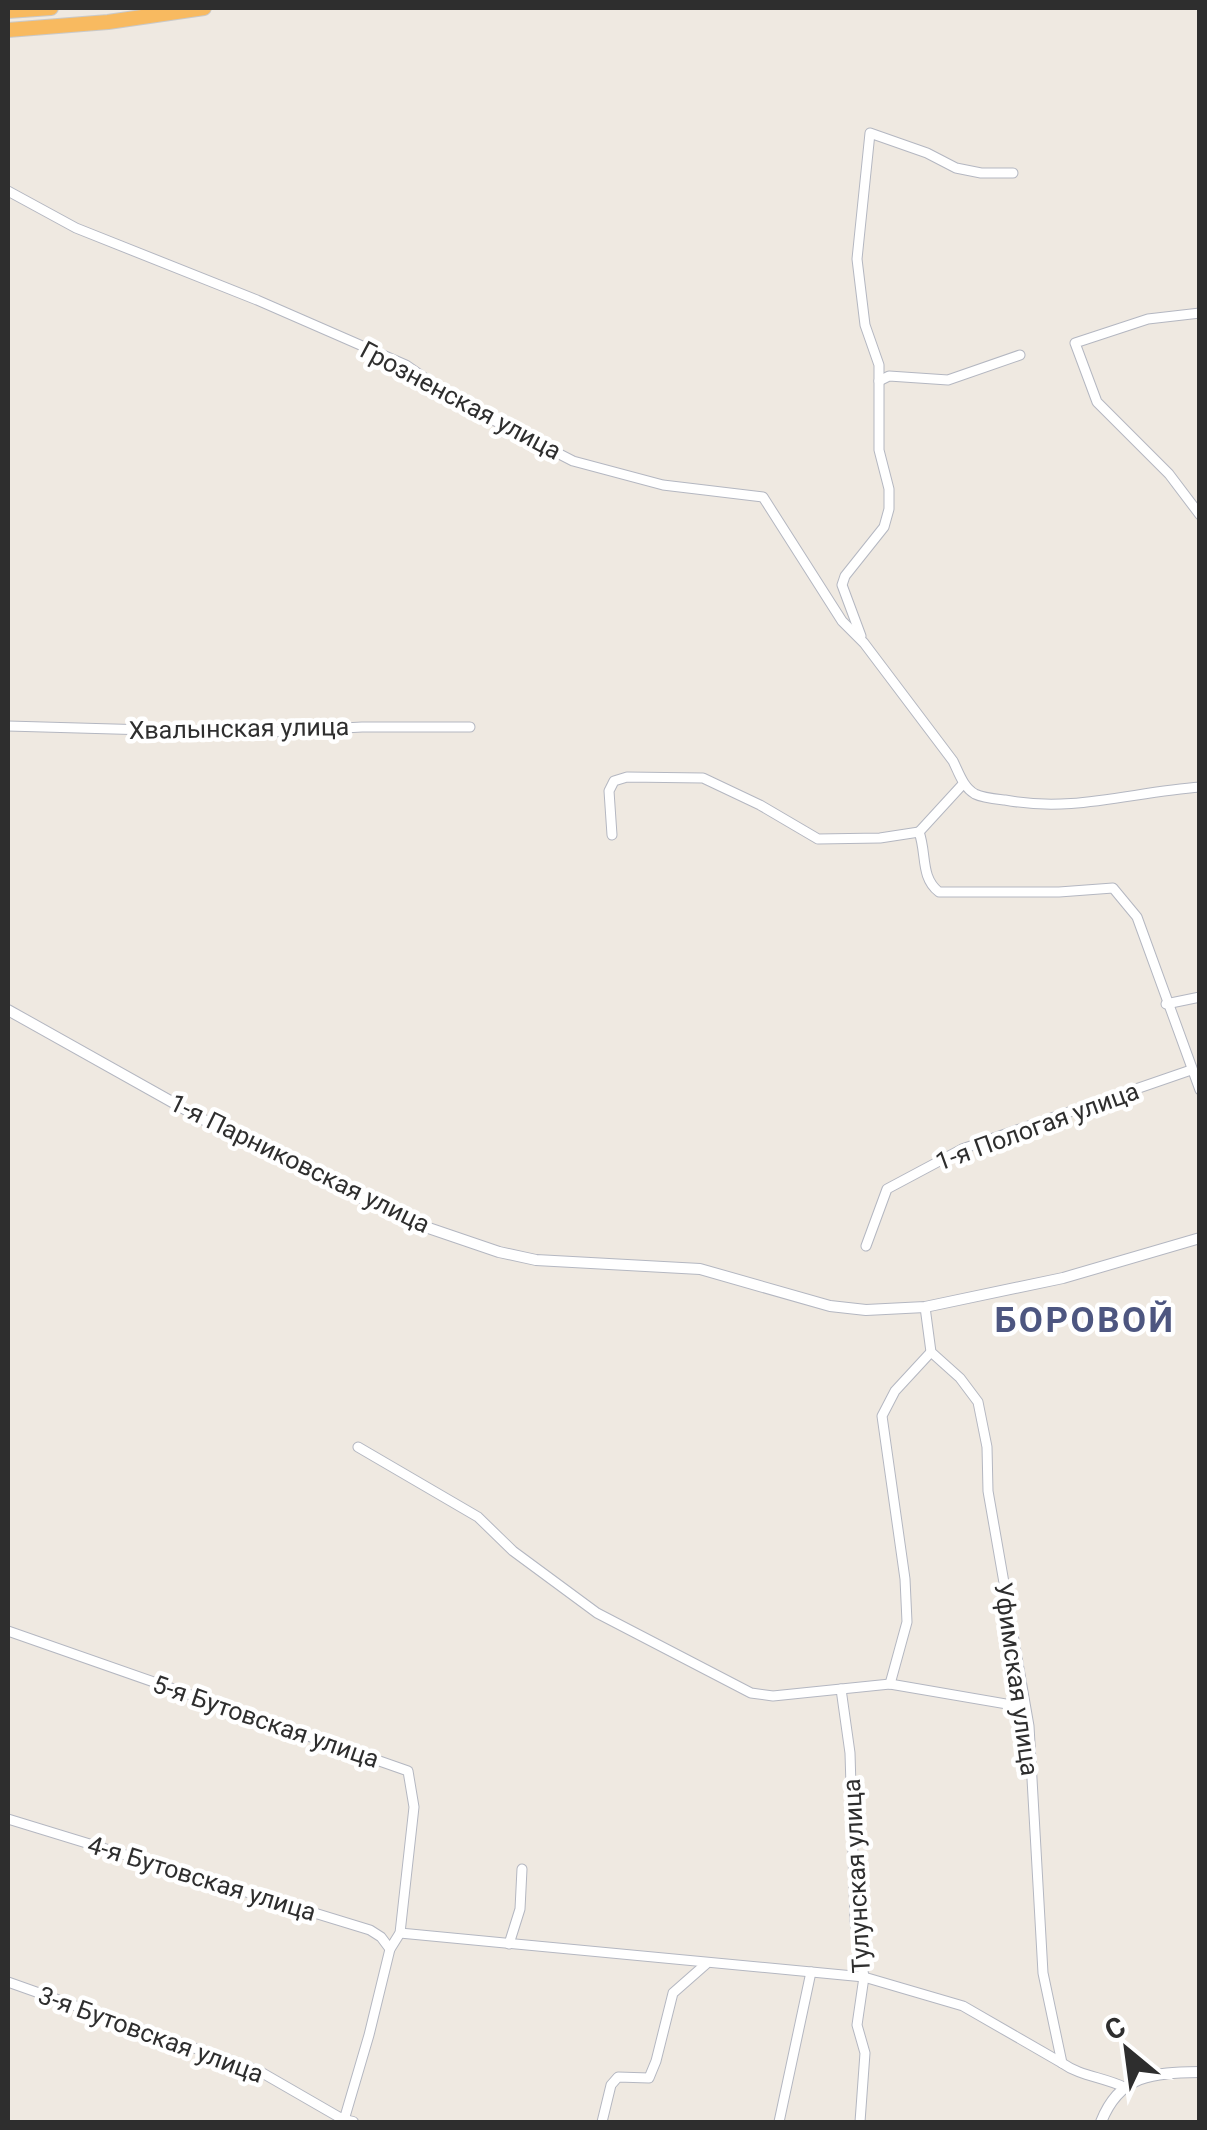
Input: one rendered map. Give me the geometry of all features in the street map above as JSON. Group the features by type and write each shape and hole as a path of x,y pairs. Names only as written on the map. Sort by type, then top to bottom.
{"highway":[{"path":"8,11 50,8"},
{"path":"8,30 108,22 204,8"}],"street":[{"path":"1013,172 981,173 956,168 870,134 857,259 865,325 879,365 879,450 889,489 888,509 884,527 845,576 842,586 864,644 953,762 963,784 976,795 1040,807 1200,787"},
{"name":"Грозненская улица","path":"8,191 76,228 406,365 462,404 573,461 663,485 764,497 842,621 864,644"},
{"path":"1200,314 1148,319 1075,343 1097,402 1169,474 1200,515"},
{"path":"879,381 889,376 948,380 1020,355"},
{"name":"Хвалынская улица","path":"8,726 254,733 470,727"},
{"path":"612,836 609,791 614,782 627,777 704,778 818,839 880,838 919,832 963,784"},
{"path":"919,832 926,873 930,884 940,892 1113,888 1137,918 1200,1090"},
{"path":"1166,1004 1200,997"},
{"name":"1-я Парниковская улица","path":"8,1010 206,1121 405,1220 498,1252 536,1260 700,1269 830,1306 904,1309 1063,1278 1200,1238"},
{"name":"1-я Пологая улица","path":"866,1246 887,1189 929,1164 962,1149 1192,1070"},
{"path":"890,1684 907,1622 905,1579 882,1416 896,1392 931,1352 926,1307"},
{"name":"Уфимская улица","path":"931,1352 960,1378 978,1402 987,1447 988,1492 1029,1726 1043,1973 1062,2063"},
{"path":"358,1447 478,1517 597,1614 751,1693 772,1696 890,1684 1024,1706"},
{"name":"5-я Бутовская улица","path":"8,1631 408,1771 414,1808 400,1933 390,1949 346,2122"},
{"name":"Тулунская улица","path":"841,1689 850,1752 855,1921 864,1978 858,2025 865,2052 860,2122"},
{"name":"4-я Бутовская улица","path":"8,1818 370,1930 390,1949"},
{"path":"509,1944 520,1908 522,1869"},
{"path":"400,1933 864,1978 964,2006 1072,2070 1124,2086"},
{"path":"602,2122 611,2085 618,2077 649,2078 673,1993 706,1964"},
{"path":"779,2122 811,1972"},
{"name":"3-я Бутовская улица","path":"8,1982 259,2071 346,2122"},
{"path":"1101,2122 1109,2103 1124,2086 1144,2076 1200,2072"}],"district":[{"name":"БОРОВОЙ","path":"1085,1320"}]}
